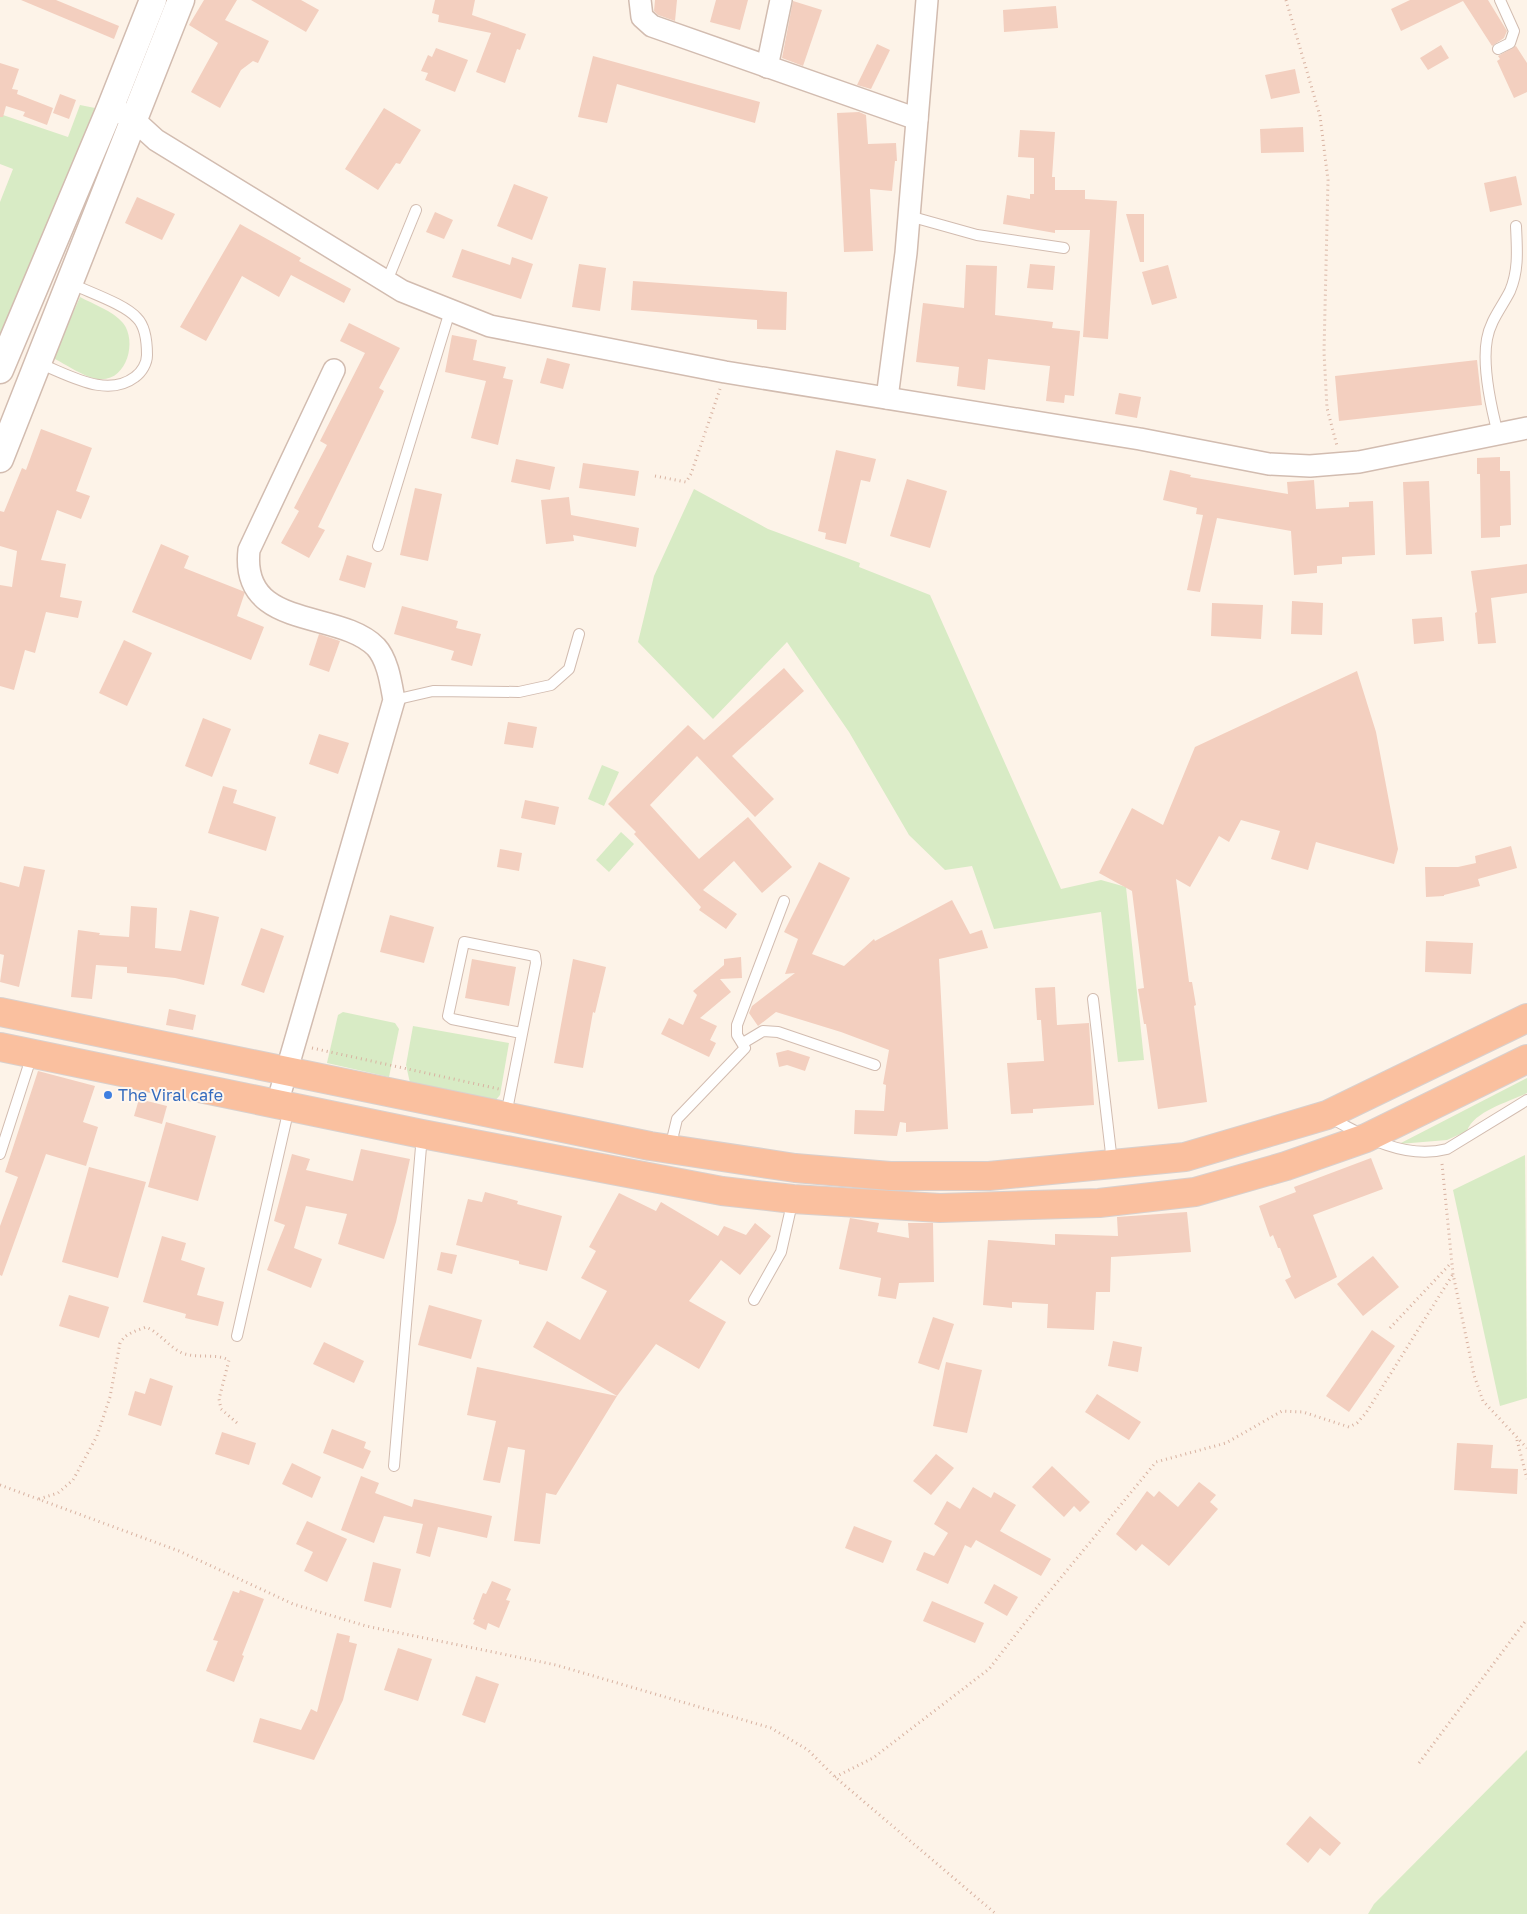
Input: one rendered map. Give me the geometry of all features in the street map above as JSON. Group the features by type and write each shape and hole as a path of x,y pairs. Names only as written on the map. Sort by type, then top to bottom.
{"highway":[{"path":"0,1012 286,1071 508,1104 660,1147 795,1168 890,1176 988,1176 1185,1157 1327,1115 1527,1018"},
{"path":"0,1047 422,1134 722,1191 793,1199 940,1208 1109,1202 1196,1192 1286,1166 1366,1138 1527,1059"},
{"path":"642,1176 660,1147"}],"street":[{"path":"0,459 69,282 122,113 153,0"},
{"path":"0,370 122,113 181,0"},
{"path":"640,0 642,17 652,26 917,119"},
{"path":"767,67 781,0"},
{"path":"887,398 909,216 927,0"},
{"path":"122,113 156,140 402,291 450,312 490,326 726,372 1140,439 1269,464 1310,466 1342,463 1527,428"},
{"path":"283,1106 286,1071 394,700 390,678 378,648 363,636 296,616 265,600 254,582 247,565 249,550 334,370"}],"lane":[{"path":"1498,49 1510,43 1514,31 1500,0"},
{"path":"387,281 416,210"},
{"path":"909,216 977,235 1064,248"},
{"path":"1498,434 1490,403 1486,339 1495,316 1510,290 1518,265 1516,226"},
{"path":"38,363 95,385 114,387 129,382 141,373 147,358 144,330 138,318 122,306 69,282"},
{"path":"378,546 450,312"},
{"path":"394,700 433,691 519,692 552,685 569,669 579,634"},
{"path":"660,1147 678,1119 744,1050 743,1043 737,1035 737,1025 784,901"},
{"path":"508,1104 536,963 536,956 464,942 448,1016 452,1019 522,1033"},
{"path":"1093,1000 1112,1164"},
{"path":"743,1043 763,1032 778,1032 875,1065"},
{"path":"0,1154 33,1054"},
{"path":"1327,1115 1366,1138 1400,1150 1440,1151 1448,1149 1527,1100"},
{"path":"237,1336 283,1106"},
{"path":"394,1466 422,1134"},
{"path":"754,1300 781,1252 793,1199"}],"path":[{"path":"1286,0 1320,116 1328,180 1324,352 1326,398 1342,463"},
{"path":"655,476 686,482 691,474 726,372"},
{"path":"294,1044 508,1104"},
{"path":"1440,1151 1453,1274 1474,1375 1483,1401 1517,1440 1527,1448"},
{"path":"1390,1328 1452,1262"},
{"path":"836,1777 873,1758 989,1668 1156,1462 1226,1443 1282,1411 1303,1412 1348,1426 1357,1423 1366,1413 1453,1274"},
{"path":"38,1500 58,1493 73,1480 98,1436 110,1397 120,1343 124,1336 134,1331 146,1327 154,1331 180,1352 196,1358 220,1356 229,1360 219,1399 221,1409 237,1422"},
{"path":"1517,1440 1527,1479"},
{"path":"0,1486 179,1552 293,1604 366,1626 556,1666 771,1728 808,1750 836,1777 996,1914"},
{"path":"1419,1763 1527,1619"}],"green space":[{"path":"80,105 95,108 8,339 0,335 0,202 13,169 0,164 0,114 68,137"},
{"path":"80,297 114,315 123,323 127,331 129,350 127,360 116,375 108,379 93,378 53,358"},
{"path":"694,489 768,529 860,563 859,567 930,595 1061,889 1101,880 1126,887 1144,1060 1118,1062 1101,912 994,929 972,866 945,870 909,835 849,732 787,642 713,719 638,642 654,576"},
{"path":"602,765 619,772 604,806 588,799"},
{"path":"621,832 634,844 609,872 596,860"},
{"path":"343,1012 395,1023 399,1029 389,1077 327,1063 338,1015"},
{"path":"413,1026 509,1043 500,1095 494,1102 410,1083 406,1065"},
{"path":"1527,1078 1527,1093 1484,1113 1471,1124 1467,1131 1447,1140 1399,1144"},
{"path":"1525,1155 1527,1398 1500,1406 1453,1190"},
{"path":"1527,1750 1527,1914 1368,1914 1374,1904"}],"building":[{"path":"21,0 56,0 119,26 114,39"},
{"path":"204,0 237,0 225,20 269,41 258,63 253,61 241,70 220,108 191,92 218,43 189,25"},
{"path":"251,0 301,0 319,10 306,32"},
{"path":"435,0 475,0 472,15 526,34 520,50 517,49 505,83 476,72 491,33 438,22 439,15 432,13"},
{"path":"655,0 677,0 675,21 658,15 654,11"},
{"path":"716,0 748,0 740,30 710,22"},
{"path":"1410,0 1488,0 1507,31 1504,38 1492,46 1463,1 1401,31 1391,9"},
{"path":"793,1 822,10 803,66 782,58"},
{"path":"1056,6 1058,28 1004,32 1003,10"},
{"path":"877,44 890,50 871,89 857,85"},
{"path":"1441,45 1449,58 1428,70 1420,58"},
{"path":"1516,46 1527,63 1527,92 1514,98 1497,61 1500,59 1498,56"},
{"path":"436,48 468,60 455,92 425,80 428,73 421,71 428,55 432,57"},
{"path":"593,56 760,102 755,123 617,84 607,123 578,117"},
{"path":"0,63 19,69 12,89 18,90 17,94 53,108 47,125 23,116 25,112 6,106 3,117 0,117"},
{"path":"1295,69 1300,93 1271,99 1265,75"},
{"path":"60,94 76,100 69,119 53,113"},
{"path":"384,108 421,130 400,164 396,163 378,190 345,169"},
{"path":"859,112 866,115 868,144 896,143 897,161 895,161 892,191 870,189 873,251 844,252 837,113"},
{"path":"1303,127 1304,152 1261,153 1260,129"},
{"path":"1020,130 1055,132 1052,177 1055,177 1055,190 1085,190 1085,199 1117,201 1108,339 1083,337 1090,230 1055,230 1055,233 1003,224 1007,195 1030,199 1030,194 1034,194 1034,158 1018,157"},
{"path":"1516,176 1522,205 1490,212 1484,183"},
{"path":"514,184 548,197 532,240 497,226"},
{"path":"137,197 175,214 162,240 125,223"},
{"path":"435,212 453,220 444,239 426,232"},
{"path":"1126,214 1144,214 1144,262 1140,262"},
{"path":"240,224 301,258 299,261 351,289 344,303 291,275 279,297 242,276 206,341 180,327"},
{"path":"462,249 510,265 512,257 533,264 521,299 452,277"},
{"path":"579,264 606,268 600,311 572,307"},
{"path":"1030,264 1055,266 1053,290 1027,288"},
{"path":"966,265 997,266 995,315 1053,322 1052,328 1080,331 1074,396 1065,395 1064,403 1046,401 1050,366 988,359 985,390 957,386 959,367 916,362 923,303 964,308"},
{"path":"1168,265 1177,298 1152,305 1142,272"},
{"path":"633,281 787,292 786,330 757,329 757,320 631,310"},
{"path":"349,323 400,348 379,388 384,391 318,527 325,530 309,558 281,543 299,511 294,508 327,445 320,441 365,353 340,341"},
{"path":"452,335 477,340 473,360 506,367 503,378 513,380 498,445 471,438 486,381 445,372"},
{"path":"547,358 570,364 563,389 540,383"},
{"path":"1477,360 1482,405 1339,421 1335,376"},
{"path":"1119,393 1141,397 1137,418 1115,414"},
{"path":"41,429 92,448 76,491 90,496 81,519 57,510 41,560 66,564 60,597 82,601 78,618 46,612 35,653 25,650 14,690 0,686 0,585 12,587 17,551 0,546 0,511 4,512 22,468 26,470"},
{"path":"836,450 876,459 870,482 861,480 846,544 825,539 826,533 818,531"},
{"path":"1500,457 1500,471 1510,471 1511,525 1500,526 1500,537 1481,538 1480,474 1477,474 1477,458"},
{"path":"516,459 555,467 550,490 511,482"},
{"path":"583,463 639,471 635,496 579,488"},
{"path":"1170,470 1191,475 1190,477 1288,494 1287,482 1314,480 1316,509 1349,507 1349,502 1373,501 1375,555 1342,557 1342,564 1317,566 1317,573 1294,575 1291,531 1217,518 1200,592 1187,590 1203,515 1196,514 1197,508 1163,500"},
{"path":"907,479 947,491 930,548 890,536"},
{"path":"1429,481 1432,554 1406,555 1403,482"},
{"path":"415,488 442,494 428,561 400,555"},
{"path":"569,497 571,515 639,528 636,547 573,535 574,541 546,544 541,500"},
{"path":"161,544 189,556 184,568 245,592 237,616 264,627 251,660 132,612"},
{"path":"347,555 372,563 365,588 339,580"},
{"path":"1527,564 1527,593 1491,598 1496,643 1478,644 1475,613 1477,612 1471,571"},
{"path":"1292,601 1323,603 1322,635 1291,634"},
{"path":"1212,603 1263,605 1261,639 1211,636"},
{"path":"402,606 458,621 456,628 481,634 472,666 451,660 454,651 394,634"},
{"path":"1442,617 1444,641 1414,644 1412,619"},
{"path":"319,634 340,641 329,672 309,665"},
{"path":"124,640 152,653 127,706 99,693"},
{"path":"784,668 804,691 732,756 774,799 755,817 697,756 650,805 699,859 748,817 792,867 762,893 734,861 703,890 737,914 726,929 699,910 701,907 634,834 636,832 608,804 688,725 704,740"},
{"path":"1357,671 1376,732 1398,849 1394,864 1316,842 1308,870 1271,859 1280,831 1241,820 1229,842 1219,836 1190,887 1176,879 1189,982 1192,982 1196,1005 1194,1006 1207,1102 1158,1109 1146,1024 1144,1024 1138,989 1144,988 1132,891 1099,873 1132,808 1163,825 1195,747"},
{"path":"203,718 231,729 212,777 185,766"},
{"path":"508,722 537,727 533,748 504,744"},
{"path":"319,734 349,743 338,774 309,764"},
{"path":"223,786 237,790 233,803 276,817 266,851 208,833"},
{"path":"525,800 559,807 555,825 521,818"},
{"path":"1511,846 1517,868 1478,879 1480,886 1444,896 1426,897 1425,867 1458,867 1476,863 1475,856"},
{"path":"500,849 522,853 519,871 497,867"},
{"path":"819,862 850,878 812,954 844,966 874,939 875,941 952,900 970,934 982,930 988,948 939,959 948,1129 906,1132 906,1123 900,1122 897,1136 854,1134 855,1110 884,1111 886,1085 883,1084 889,1050 841,1032 776,1012 758,1026 749,1013 752,1006 795,973 785,974 798,939 784,932"},
{"path":"24,866 45,870 19,987 0,982 4,955 0,954 0,882 19,887"},
{"path":"131,906 157,908 155,948 181,951 190,910 219,917 204,985 175,978 127,973 127,967 96,965 92,999 71,997 78,930 100,933 99,935 129,937"},
{"path":"390,915 434,927 424,963 380,952"},
{"path":"261,928 284,936 264,993 241,985"},
{"path":"1426,941 1473,943 1471,974 1425,972"},
{"path":"741,957 742,978 720,979 731,992 700,1018 717,1026 710,1040 716,1043 709,1057 661,1034 669,1018 683,1025 697,995 693,991 724,965 724,959"},
{"path":"472,959 516,967 509,1006 465,998"},
{"path":"573,959 606,967 595,1013 593,1012 583,1068 554,1063"},
{"path":"1055,987 1057,1025 1089,1023 1094,1105 1033,1109 1033,1113 1011,1114 1007,1063 1044,1061 1041,1020 1037,1020 1035,988"},
{"path":"169,1009 196,1015 193,1030 166,1025"},
{"path":"788,1050 810,1057 805,1071 787,1065 779,1067 776,1053"},
{"path":"38,1071 95,1086 83,1122 98,1127 86,1166 46,1154 2,1276 0,1275 0,1226 18,1177 5,1172"},
{"path":"139,1099 167,1106 162,1124 134,1116"},
{"path":"166,1122 216,1136 198,1201 148,1187"},
{"path":"361,1149 410,1159 396,1222 384,1259 338,1244 347,1214 306,1206 294,1248 322,1259 311,1288 267,1270 285,1225 274,1221 292,1154 310,1159 306,1170 353,1181"},
{"path":"1371,1158 1383,1189 1313,1215 1337,1277 1295,1299 1285,1280 1291,1277 1280,1248 1278,1248 1273,1235 1270,1237 1259,1206 1296,1192 1294,1187"},
{"path":"89,1167 146,1182 118,1278 62,1262"},
{"path":"485,1192 518,1201 517,1204 562,1216 547,1271 519,1264 519,1261 456,1245 468,1199 482,1202"},
{"path":"619,1193 656,1211 661,1202 718,1236 724,1226 746,1235 755,1223 771,1236 740,1275 721,1260 689,1301 726,1322 699,1369 656,1344 617,1396 533,1347 547,1321 580,1340 607,1291 581,1278 596,1251 589,1247"},
{"path":"1187,1212 1191,1252 1111,1257 1110,1292 1096,1292 1094,1330 1047,1328 1048,1304 1012,1302 1012,1308 983,1305 988,1240 1055,1245 1055,1234 1118,1236 1117,1217"},
{"path":"850,1218 879,1223 877,1232 909,1238 908,1223 933,1223 934,1282 899,1283 896,1299 878,1296 881,1278 839,1269"},
{"path":"162,1236 186,1243 181,1260 205,1268 197,1295 224,1302 218,1326 185,1318 186,1314 143,1302"},
{"path":"441,1252 457,1255 452,1274 437,1270"},
{"path":"1373,1256 1399,1287 1363,1316 1337,1284"},
{"path":"69,1295 109,1307 99,1338 59,1326"},
{"path":"429,1305 482,1320 471,1359 418,1345"},
{"path":"933,1317 954,1324 939,1370 918,1363"},
{"path":"1372,1330 1395,1346 1349,1412 1326,1396"},
{"path":"1113,1341 1142,1347 1138,1372 1108,1366"},
{"path":"324,1342 364,1361 354,1383 313,1364"},
{"path":"946,1362 982,1370 967,1433 933,1426"},
{"path":"477,1367 617,1396 556,1495 546,1493 540,1544 514,1541 525,1450 508,1447 500,1483 483,1480 496,1421 467,1415"},
{"path":"150,1378 173,1386 161,1426 128,1415 135,1391 145,1394"},
{"path":"1097,1394 1141,1422 1129,1440 1085,1412"},
{"path":"332,1429 366,1442 364,1448 371,1451 363,1469 323,1453"},
{"path":"222,1432 256,1443 249,1465 215,1454"},
{"path":"1457,1443 1493,1445 1491,1468 1518,1469 1517,1494 1454,1490"},
{"path":"936,1454 954,1468 931,1495 913,1481"},
{"path":"292,1463 321,1477 312,1498 282,1484"},
{"path":"1052,1466 1090,1502 1080,1512 1074,1506 1064,1517 1032,1487"},
{"path":"361,1476 379,1483 375,1493 412,1507 414,1499 492,1516 487,1538 438,1527 430,1557 416,1553 423,1524 384,1516 374,1543 341,1530"},
{"path":"1199,1482 1216,1495 1210,1502 1218,1509 1169,1566 1142,1544 1136,1551 1116,1534 1147,1491 1154,1497 1159,1491 1178,1507"},
{"path":"973,1487 991,1498 994,1492 1016,1505 1000,1531 1051,1559 1041,1576 976,1540 971,1548 965,1545 948,1584 916,1570 924,1552 934,1556 948,1533 934,1524 947,1501 960,1509"},
{"path":"307,1521 347,1539 327,1582 304,1571 313,1552 296,1544"},
{"path":"854,1526 892,1541 883,1563 845,1548"},
{"path":"373,1562 401,1569 391,1608 364,1601"},
{"path":"492,1581 511,1589 506,1600 510,1601 499,1628 488,1623 486,1630 473,1624 475,1620 473,1619 483,1593 486,1594"},
{"path":"994,1584 1018,1597 1007,1616 984,1603"},
{"path":"240,1590 264,1599 242,1655 244,1656 234,1682 206,1671 218,1641 213,1640 233,1591 239,1593"},
{"path":"932,1601 984,1623 975,1643 923,1621"},
{"path":"337,1633 350,1636 349,1642 357,1644 343,1700 314,1760 253,1742 260,1718 301,1730 311,1709 317,1712"},
{"path":"398,1648 432,1659 418,1701 384,1690"},
{"path":"476,1676 499,1684 485,1723 462,1715"},
{"path":"1310,1816 1341,1843 1330,1856 1320,1848 1308,1863 1286,1844"}],"place":[{"name":"The Viral cafe","path":"108,1095"}]}
